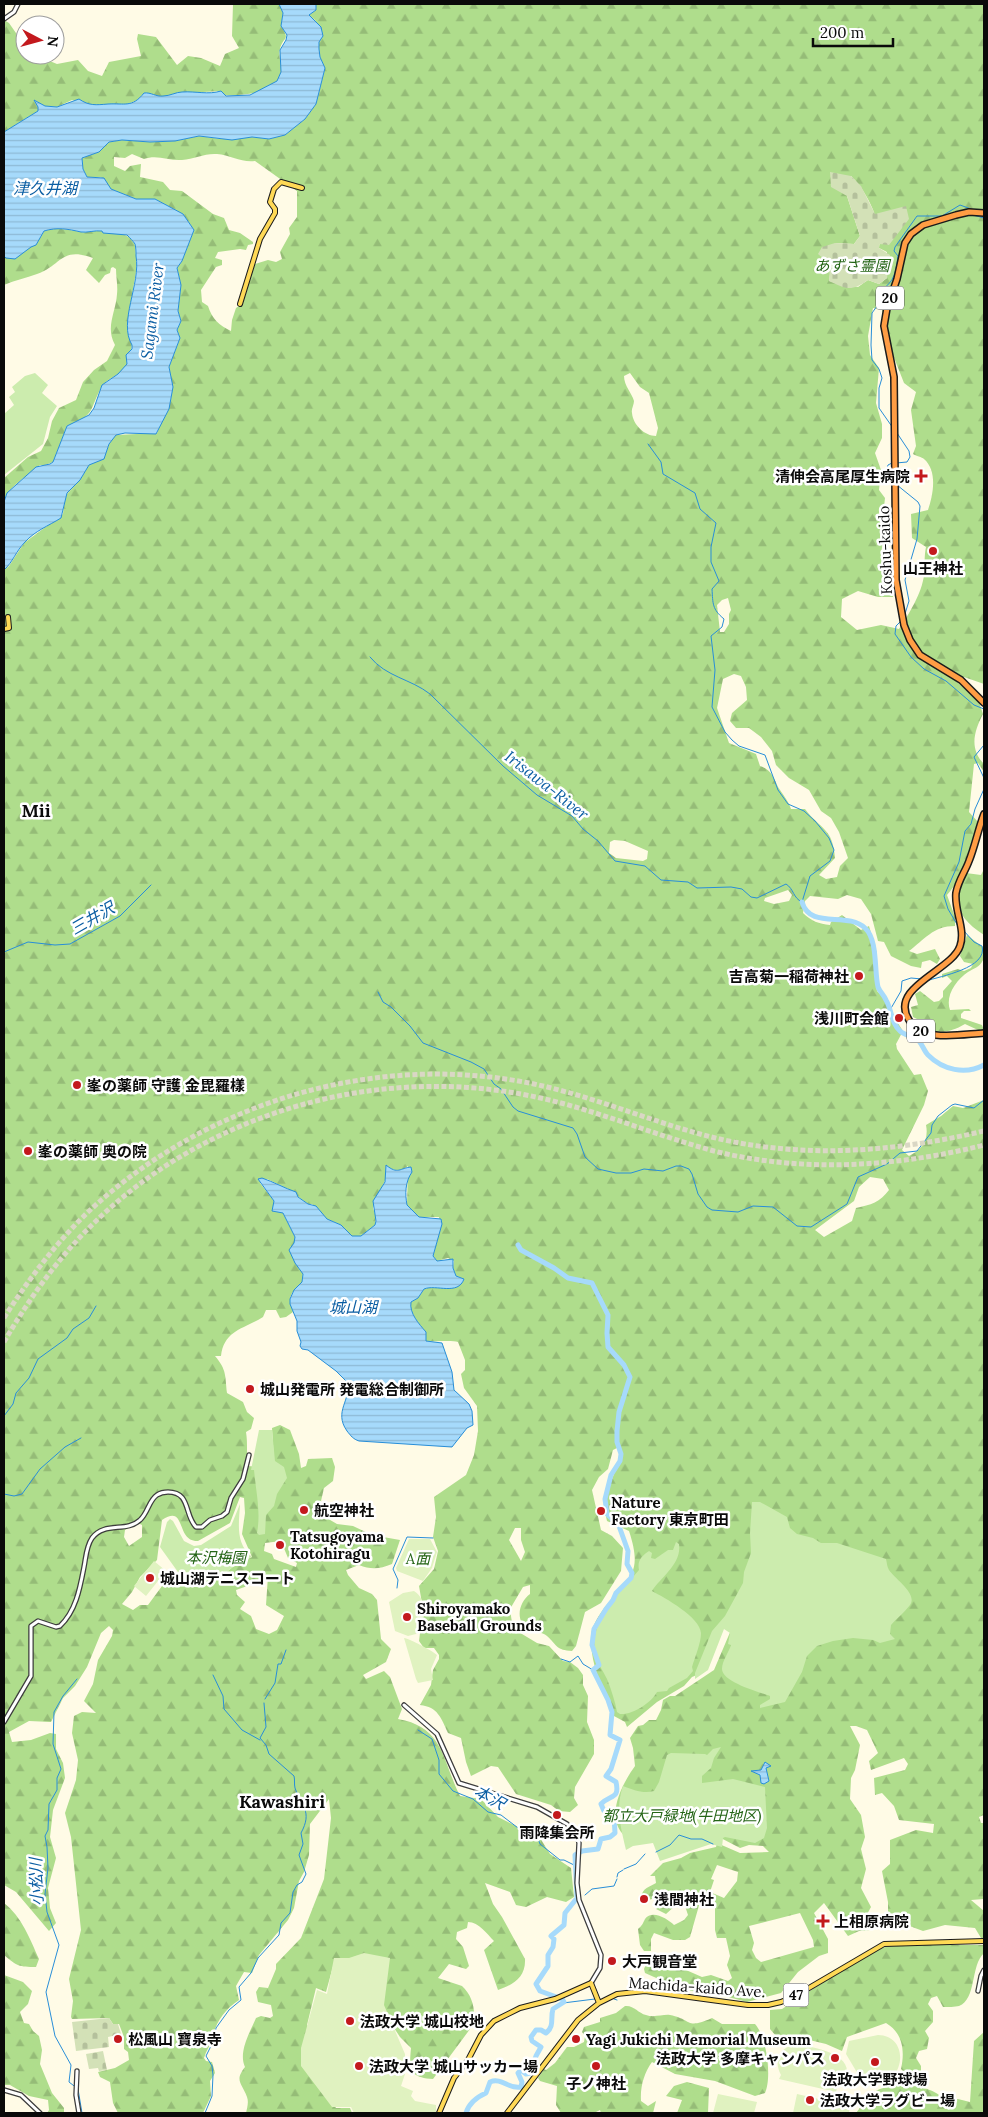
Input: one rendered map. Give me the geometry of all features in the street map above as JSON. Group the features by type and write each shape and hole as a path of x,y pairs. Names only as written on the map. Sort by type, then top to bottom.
{"highway":[{"name":"Koshu-kaido","path":"984,214 971,213 923,225 911,234 904,244 899,272 884,322 885,336 894,377 896,580 904,625 910,640 920,655 961,680 984,703"},
{"name":"20","path":"984,814 969,863 957,888 956,906 961,928 961,944 956,955 910,993 905,1004 906,1016 921,1031 931,1034 984,1033"}],"main road":[{"path":"240,304 260,240 275,213 275,209 270,202 274,189 282,182 302,188"},
{"path":"4,629 9,628 8,617"},
{"name":"Machida-kaido Ave.","path":"508,2113 576,2023 599,2003 616,1994 634,1991 657,1992 748,2005 768,2005 797,1995 884,1944 984,1941"},
{"path":"439,2113 454,2078 468,2060 483,2033 502,2016 524,2007 561,1997 591,1983 599,2003"}],"street":[{"path":"4,19 14,12 18,4"},
{"path":"4,1722 31,1676 31,1626 38,1621 53,1626 60,1626 71,1613 76,1603 87,1550 96,1534 106,1528 137,1522 142,1519 157,1494 165,1492 177,1494 184,1498 191,1519 196,1527 202,1527 210,1520 227,1512 231,1498 243,1479 249,1455"},
{"path":"404,1705 437,1734 459,1783 528,1803 544,1810 572,1828 577,1835 579,1851 577,1883 579,1900 598,1944 601,1959 598,1972 591,1983"},
{"path":"978,1991 979,1981 984,1970"},
{"path":"76,2071 79,2113"},
{"path":"4,2090 21,2095 40,2113"}],"green space":[{"path":"233,4 279,4 283,13 281,26 286,36 281,45 280,52 281,72 273,85 249,94 225,95 221,91 197,94 184,92 162,97 144,93 138,100 122,106 110,104 97,106 72,100 57,107 45,106 34,100 38,111 4,132 4,20 9,23 15,32 15,65 65,65 65,62 78,60 88,71 102,76 109,62 141,56 137,39 138,34 156,37 177,65 188,56 201,58 220,66 225,54 239,48 232,36"},
{"path":"316,4 984,4 984,684 964,677 956,681 979,702 983,714 974,740 976,752 984,764 984,772 978,763 974,764 969,812 978,822 963,870 947,895 955,917 955,926 935,931 909,951 917,954 935,949 940,959 937,964 930,960 922,962 921,968 911,966 891,956 884,942 878,941 871,914 861,899 847,895 838,899 810,896 805,901 803,913 812,920 822,924 830,925 831,922 842,915 861,930 869,926 877,953 875,979 877,991 890,1005 894,1017 903,1031 896,1044 897,1049 914,1075 921,1074 928,1091 924,1105 902,1150 909,1156 918,1151 924,1144 927,1130 926,1125 953,1106 963,1108 984,1100 984,1815 979,1817 981,1823 984,1823 984,1899 971,1900 984,1911 984,1938 981,1938 975,1928 945,1925 923,1931 888,1918 888,1902 882,1871 890,1864 890,1840 916,1830 933,1833 934,1824 899,1820 894,1806 882,1793 875,1795 874,1778 905,1770 908,1764 904,1758 871,1770 869,1761 878,1753 867,1730 850,1726 860,1745 855,1770 851,1778 850,1799 861,1815 865,1837 861,1849 866,1869 861,1888 871,1907 866,1916 870,1930 859,1931 848,1936 824,1903 814,1913 828,1939 828,1953 819,1956 798,1972 781,1993 747,2002 717,1994 710,1995 679,1988 645,1973 644,1969 648,1959 665,1961 675,1967 683,1957 688,1956 686,1970 702,1977 711,1975 728,1981 732,1978 727,1965 730,1956 726,1938 717,1938 715,1930 715,1901 700,1902 690,1937 685,1940 673,1940 654,1933 651,1939 651,1951 644,1951 640,1945 638,1929 648,1916 660,1916 674,1925 684,1920 688,1915 685,1906 676,1905 666,1914 656,1909 666,1896 643,1901 643,1892 656,1883 655,1876 650,1876 663,1863 681,1858 690,1853 716,1847 717,1843 740,1853 769,1852 763,1846 749,1845 740,1848 715,1835 625,1836 619,1829 616,1820 617,1801 625,1782 635,1766 630,1738 638,1726 643,1725 649,1720 656,1720 663,1700 670,1696 675,1696 714,1670 731,1630 725,1622 699,1674 692,1677 684,1686 657,1702 627,1727 625,1722 614,1716 596,1671 591,1642 593,1627 600,1614 630,1577 635,1559 629,1531 607,1521 607,1495 621,1453 617,1448 613,1450 608,1469 599,1477 592,1490 601,1530 612,1536 623,1548 621,1571 601,1603 585,1612 576,1646 572,1651 563,1650 545,1634 531,1631 524,1626 521,1622 520,1612 523,1602 530,1594 530,1585 523,1587 510,1609 512,1623 517,1631 537,1643 549,1646 563,1661 570,1662 583,1675 583,1685 588,1696 587,1722 594,1740 594,1754 575,1787 574,1798 578,1805 570,1812 559,1811 551,1805 516,1794 498,1767 491,1766 471,1776 461,1738 448,1733 441,1718 435,1711 420,1705 431,1685 433,1670 439,1655 434,1648 424,1648 419,1641 423,1609 419,1586 434,1569 438,1551 433,1537 436,1517 434,1497 466,1475 474,1455 478,1431 477,1406 464,1388 461,1374 465,1370 465,1360 458,1342 426,1341 426,1332 415,1318 411,1306 411,1302 418,1298 424,1289 457,1287 464,1279 456,1276 453,1268 454,1261 448,1258 437,1261 433,1256 439,1217 419,1217 407,1205 408,1166 397,1170 386,1166 386,1178 373,1208 376,1217 375,1225 357,1237 352,1236 341,1225 327,1219 312,1204 308,1204 288,1189 267,1179 260,1183 274,1201 274,1212 280,1211 283,1213 295,1237 295,1263 303,1273 302,1282 290,1298 293,1312 286,1317 280,1318 276,1310 266,1310 263,1317 231,1335 223,1347 221,1356 215,1356 224,1369 227,1393 243,1402 247,1412 254,1418 251,1429 246,1432 248,1466 258,1467 274,1461 272,1428 280,1425 290,1430 299,1454 301,1468 306,1466 308,1459 332,1458 335,1467 333,1481 324,1488 321,1501 325,1517 337,1524 353,1526 372,1535 400,1540 392,1564 376,1568 359,1565 346,1570 359,1588 372,1594 377,1600 381,1639 391,1649 386,1662 363,1675 366,1679 384,1671 390,1677 402,1709 398,1719 425,1729 433,1737 440,1747 460,1796 481,1799 498,1817 540,1838 550,1854 571,1868 574,1897 566,1902 547,1897 526,1907 516,1905 510,1892 485,1883 493,1904 525,1959 525,1965 518,1979 509,1986 498,1990 484,1950 494,1941 483,1929 476,1924 468,1922 467,1928 457,1932 456,1939 463,1947 469,1966 466,1969 449,1964 438,1978 462,1986 469,1994 473,2004 473,2025 433,2079 419,2076 412,2071 410,2062 411,2048 400,2037 350,1961 335,1959 326,1992 316,1988 307,2025 315,2034 305,2065 336,2108 350,2108 352,2113 246,2113 248,2099 239,2079 245,2067 243,2061 244,2049 256,2018 261,2016 270,2018 273,2016 271,2005 258,2002 256,1992 259,1987 268,1988 276,1969 276,1964 301,1938 324,1879 331,1818 329,1799 310,1824 309,1855 299,1881 294,1908 288,1920 259,1955 252,1973 244,1972 236,1986 239,2000 225,2012 216,2027 204,2058 206,2061 212,2062 215,2073 210,2081 211,2096 203,2113 118,2113 113,2103 110,2082 100,2077 98,2072 115,2068 129,2060 128,2052 124,2049 124,2037 119,2024 113,2024 109,2018 72,2019 71,2017 73,2001 69,1979 81,1930 71,1837 65,1813 76,1780 78,1760 72,1733 74,1716 82,1712 96,1713 84,1701 93,1684 98,1660 112,1636 113,1630 109,1626 101,1633 87,1667 75,1686 63,1698 51,1722 29,1721 9,1732 12,1742 31,1740 50,1733 56,1734 56,1749 63,1763 65,1778 53,1810 50,1837 56,1858 48,1888 50,1908 56,1923 49,1931 16,1892 4,1885 4,570 9,566 24,543 63,514 65,496 80,480 89,465 107,450 111,439 116,435 157,433 171,399 172,386 169,367 180,338 177,330 181,321 178,311 181,285 177,268 182,261 194,230 183,214 155,199 136,199 111,189 101,177 87,177 83,169 82,158 99,152 109,142 122,140 175,141 199,136 221,139 252,137 269,139 285,135 305,119 316,104 325,68 319,49 319,42 323,36 315,20 309,15 315,10","holes":["132,154 144,159 154,157 177,160 217,154 245,161 255,161 297,191 297,217 289,228 290,234 280,252 282,259 276,262 268,260 255,264 243,303 236,308 231,331 216,321 208,306 202,302 201,290 216,267 222,265 222,260 215,258 218,252 246,250 248,245 253,244 253,242 240,233 229,230 224,218 213,214 182,191 170,190 163,182 140,177 141,164 130,166 125,171 114,166 114,157 125,158","851,176 863,190 876,219 879,229 879,248 887,252 887,278 879,284 868,280 858,287 829,281 835,243 854,244 860,236 847,196","873,308 882,310 893,355 904,383 916,392 911,410 916,446 913,454 923,458 928,464 933,476 933,490 928,510 911,514 912,538 926,547 923,582 911,610 899,629 881,625 857,630 841,617 842,599 858,591 878,597 893,597 891,581 883,576 885,561 881,553 886,526 879,517 879,508 884,507 885,498 879,490 881,470 875,453 882,438 882,424 876,403 879,368 870,355 868,336","630,373 640,387 649,393 658,428 656,436 644,432 637,426 632,412 634,401 625,383 624,376","728,598 731,610 729,624 724,632 720,632 717,605 722,600","734,674 741,676 746,687 747,700 732,713 730,721 736,728 749,728 761,737 772,751 776,765 789,778 809,790 821,811 831,818 839,832 848,858 840,866 837,877 826,879 819,875 835,858 832,841 825,830 805,809 791,809 772,774 760,766 756,754 729,743 717,708 723,679","614,840 625,841 648,851 647,859 643,861 616,858 609,853 610,842","788,890 792,895 789,901 774,904 764,901 765,898","870,1177 883,1179 889,1190 875,1202 856,1208 852,1221 824,1237 815,1230 854,1201 859,1187","240,1497 244,1498 245,1513 242,1534 252,1557 238,1563 220,1577 194,1573 183,1579 165,1582 148,1605 140,1605 133,1610 122,1604 132,1592 140,1577 157,1560 162,1520 175,1516 186,1536 191,1540 198,1541 230,1523","138,1523 142,1525 142,1537 129,1546 124,1537 125,1530","515,1528 521,1528 521,1540 525,1552 521,1561 509,1540","281,1541 288,1558 297,1563 296,1567 274,1559 272,1554 264,1551 265,1543","268,1576 266,1605 284,1616 277,1630 269,1634 256,1629 251,1616 240,1609 245,1602 237,1595 236,1590","717,1865 738,1872 737,1881 724,1898 710,1892 714,1880 711,1879","800,1913 813,1940 814,1947 761,1962 756,1958 752,1950 754,1943 749,1926"]},
{"name":"あずさ霊園","path":"830,172 851,176 861,186 875,214 906,206 909,219 889,245 879,244 879,248 890,255 887,278 879,284 868,280 853,288 848,288 829,281 830,264 818,254 822,247 835,243 854,244 860,236 847,196 831,187"},
{"path":"57,228 81,232 102,231 104,233 121,234 131,239 134,243 136,268 132,300 130,357 125,368 103,385 87,415 83,419 67,426 53,462 40,465 19,482 6,496 4,502 4,478 28,457 41,451 59,408 76,400 83,382 94,370 107,361 115,345 111,332 117,288 116,269 113,267 110,273 105,275 99,283 86,270 93,258 74,254 62,258 37,274 4,285 4,256 6,258 23,251 38,241 44,231"},
{"path":"35,373 48,385 42,393 57,406 50,417 43,444 4,475 4,414 14,405 9,397 15,392 12,387 25,376"},
{"path":"984,869 984,935 963,916 958,901 966,873 981,875"},
{"path":"967,935 984,948 984,957 980,965 964,975 956,984 950,994 949,1005 950,1010 969,1009 971,1011 964,1011 961,1014 961,1018 982,1025 984,1030 978,1030 965,1024 944,1032 922,1028 923,1022 913,1017 911,1007 918,1005 915,994 920,991 934,1002 939,1001 943,997 943,991 952,981 947,976 942,978 942,974 958,969 964,971 971,968 973,964 964,962 960,956"},
{"path":"259,1430 272,1430 275,1461 284,1467 287,1478 277,1494 274,1506 266,1515 265,1534 259,1535 257,1533 258,1510 254,1470 251,1470"},
{"path":"752,1502 760,1502 787,1517 790,1528 797,1534 813,1538 821,1543 837,1543 886,1559 889,1570 908,1591 912,1601 908,1608 891,1625 890,1634 895,1639 880,1643 873,1640 853,1638 817,1646 807,1656 802,1672 785,1702 760,1708 760,1705 770,1699 770,1696 742,1686 724,1674 722,1666 731,1645 728,1644 730,1633 724,1629 708,1670 695,1679 695,1673 712,1631 725,1616 743,1583 744,1572 751,1553"},
{"name":"本沢梅園","path":"240,1504 240,1539 252,1557 238,1563 220,1577 212,1575 206,1579 194,1573 183,1579 160,1547 167,1522 170,1519 173,1521 184,1541 194,1546 201,1545 231,1526"},
{"name":"Shiroyamako Baseball Grounds","path":"409,1539 430,1539 437,1552 432,1568 423,1581 397,1571 396,1568"},
{"path":"676,1542 679,1544 677,1558 670,1570 652,1591 681,1609 699,1627 701,1637 692,1667 693,1671 687,1678 667,1691 657,1692 641,1708 630,1713 620,1714 617,1712 607,1679 595,1654 594,1642 597,1630 607,1608 639,1570 639,1561 642,1557 649,1551 652,1553 651,1558 655,1559 668,1550 673,1550"},
{"name":"城山湖テニスコート","path":"154,1561 166,1571 146,1596 134,1586"},
{"name":"Shiroyamako Baseball Grounds","path":"414,1591 422,1600 424,1612 419,1630 416,1634 408,1636 395,1631 389,1602 403,1593"},
{"name":"Shiroyamako Baseball Grounds","path":"404,1638 421,1645 437,1655 431,1669 433,1680 418,1683"},
{"name":"都立大戸緑地(牛田地区)","path":"721,1747 714,1758 711,1768 702,1776 702,1783 733,1779 765,1787 767,1828 764,1838 755,1843 725,1837 723,1838 722,1847 711,1844 660,1861 653,1843 633,1846 626,1850 619,1810 623,1786 642,1792 654,1791 659,1782 667,1755 671,1753 707,1755 713,1749"},
{"path":"4,1903 16,1915 29,1936 39,1959 36,1967 18,1965 4,1955"},
{"path":"893,1945 984,1945 984,1953 977,1966 969,1997 965,2002 959,2006 943,2007 937,1996 931,1998 928,2004 933,2011 933,2022 925,2031 929,2038 927,2049 919,2051 916,2058 921,2066 921,2080 907,2075 901,2069 903,2056 901,2043 896,2032 886,2023 847,2037 842,2051 826,2044 801,2038 781,2042 770,2029 770,2010 782,2009 882,1948"},
{"name":"法政大学 城山校地","path":"364,1953 390,1958 384,2005 405,2054 405,2074 401,2086 413,2091 411,2096 415,2101 436,2105 436,2113 354,2113 351,2107 332,2107 301,2066 301,2048 317,1990 327,1994 334,1958 349,1958"},
{"path":"4,1975 23,1982 32,1991 28,2004 20,2012 24,2023 29,2024 39,2036 42,2050 40,2064 52,2093 64,2108 64,2113 47,2113 49,2110 48,2100 29,2096 10,2085 4,2085"},
{"path":"625,2006 649,2016 670,2015 693,2023 712,2018 722,2024 755,2024 763,2038 767,2058 768,2078 765,2093 755,2096 715,2081 675,2074 652,2062 643,2080 641,2101 648,2106 656,2101 653,2113 601,2113 600,2110 594,2113 561,2113 556,2105 557,2086 540,2081 538,2078 544,2069 546,2070 555,2063 567,2047 574,2047 584,2042 585,2036 582,2032 584,2027 600,2022 600,2018 616,2013"},
{"path":"109,2018 113,2024 118,2024 121,2034 108,2037 109,2047 76,2051 72,2022"},
{"path":"984,2032 984,2113 856,2113 874,2092 881,2088 900,2085 930,2090 944,2100 958,2099 970,2102 974,2041"},
{"name":"法政大学野球場","path":"878,2035 889,2038 896,2044 900,2053 900,2063 896,2072 889,2080 878,2085 865,2086 846,2054 849,2041"},
{"path":"793,2045 817,2048 834,2054 841,2059 845,2064 847,2074 844,2081 837,2087 836,2092 779,2079 781,2075 778,2065 779,2057 784,2050"},
{"path":"103,2051 107,2070 89,2069 86,2054"},
{"path":"687,2082 709,2088 708,2113 677,2113 682,2100 666,2096 674,2086"},
{"path":"718,2094 757,2102 754,2113 713,2113"},
{"name":"法政大学ラグビー場","path":"797,2094 850,2106 849,2113 793,2113"}],"water":[{"name":"津久井湖","path":"279,4 316,4 316,10 309,15 321,27 323,36 319,42 319,49 325,68 316,104 305,119 285,135 269,139 252,137 232,140 199,136 175,141 122,140 109,142 99,152 82,158 83,169 87,177 104,178 111,189 136,199 155,199 183,214 194,230 182,261 177,268 181,285 178,311 181,321 177,330 180,338 169,367 173,387 169,409 156,434 125,433 116,435 109,444 104,459 89,465 80,480 67,493 61,518 29,538 4,570 4,502 7,493 36,467 53,462 67,426 89,415 94,408 102,385 118,374 127,364 126,355 132,349 128,336 128,314 137,267 135,244 130,238 127,235 103,233 102,231 83,232 53,229 44,231 36,245 15,259 4,256 4,132 38,111 34,100 45,106 57,107 79,99 93,104 128,104 136,101 144,93 160,96 180,92 211,93 221,91 226,96 250,95 277,81 281,72 280,50 287,35 281,26 283,13"},
{"name":"城山湖","path":"386,1165 393,1170 411,1167 412,1172 406,1188 407,1205 419,1217 441,1219 442,1224 433,1256 437,1261 453,1259 453,1268 456,1276 464,1279 457,1287 424,1289 418,1298 411,1302 413,1314 426,1332 426,1341 442,1343 452,1372 454,1390 469,1404 472,1411 473,1425 467,1428 452,1447 359,1441 347,1431 343,1424 342,1411 347,1394 347,1382 336,1371 300,1346 297,1321 290,1304 294,1290 302,1282 303,1274 289,1250 294,1243 295,1237 283,1213 272,1211 274,1201 258,1179 262,1178 296,1192 298,1197 308,1204 316,1206 327,1219 341,1225 352,1236 361,1236 375,1225 373,1201 385,1182"},
{"path":"765,1762 771,1766 766,1768 769,1781 764,1784 761,1783 760,1775 751,1771 761,1770"}],"waterway":[{"path":"893,428 879,408 879,388 882,378 879,369 872,360 871,345 872,313 880,302 882,289 890,283 894,275 898,256 894,251 895,247 917,216 942,216 960,205 971,209"},
{"path":"973,215 984,218"},
{"path":"896,463 907,462 910,457 909,451 897,433"},
{"name":"Irisawa-River","path":"370,657 376,664 391,674 430,694 503,766 537,795 572,816 583,829 598,841 615,861 645,866 661,880 688,882 697,888 731,887 742,889 751,897 757,898 786,884 802,902 810,876 830,861 834,850 829,838 815,821 804,811 788,804 778,790 765,755 739,746 732,740 725,732 712,707 715,670 711,636 722,627 724,619 715,609 712,589 719,581 711,562 711,547 716,523 700,509 695,493 663,474 661,462 648,444"},
{"path":"892,463 888,465 884,476 892,482"},
{"path":"897,485 918,502 920,506 917,539 905,580 909,601 904,617"},
{"path":"902,620 896,626 895,634 911,657 924,669 946,681 974,705 984,709"},
{"path":"984,745 974,757 984,778"},
{"path":"958,926 948,909 944,896 959,862 965,831 971,824 984,789"},
{"name":"三井沢","path":"4,952 28,942 55,945 70,944 120,916 151,885"},
{"path":"802,902 806,910 813,915 821,918 857,923 869,933 874,947 878,987 900,1031 917,1039 928,1055 947,1067 969,1070 984,1065"},
{"path":"926,981 962,970 978,960 982,954 982,946 974,942 963,930"},
{"path":"890,1010 901,991 902,981 911,978 922,979"},
{"path":"378,992 383,1002 391,1007 410,1026 423,1043 484,1069 494,1084 501,1089 513,1107 518,1111 573,1128 585,1157 598,1169 616,1173 631,1173 644,1169 663,1171 681,1166 689,1169 698,1194 707,1207 712,1210 738,1212 753,1206 773,1207 797,1226 811,1227 847,1204 858,1177 887,1164 900,1153 917,1151 931,1133 932,1125 938,1116 952,1105 974,1108 984,1100"},
{"path":"466,2113 469,2106 486,2093 490,2082 498,2081 513,2087 521,2087 522,2082 518,2073 521,2070 526,2074 530,2073 541,2047 532,2041 531,2037 536,2030 546,2033 549,2030 553,2009 564,2002 562,1999 540,1991 536,1984 548,1966 548,1955 553,1947 554,1939 551,1936 564,1925 565,1913 577,1898 575,1855 582,1851 598,1849 601,1839 610,1837 615,1833 614,1816 612,1812 604,1811 601,1804 617,1792 616,1782 606,1776 611,1769 620,1740 610,1735 612,1712 593,1670 599,1665 592,1645 594,1629 616,1593 631,1578 632,1573 627,1564 628,1551 619,1526 607,1514 605,1499 611,1475 620,1461 621,1454 617,1442 619,1412 630,1377 624,1365 608,1347 608,1315 592,1283 568,1278 521,1250 518,1245"},
{"path":"4,1416 13,1404 16,1393 29,1378 38,1359 67,1338 73,1329 89,1318 96,1306"},
{"path":"4,1494 14,1496 22,1494 40,1469 65,1447 81,1438"},
{"name":"本沢","path":"397,1588 398,1580 393,1569 407,1537 433,1538"},
{"path":"265,1699 275,1683 278,1664 281,1664 286,1650"},
{"path":"561,1659 570,1662 578,1656 583,1664 593,1670"},
{"path":"213,1675 223,1696 224,1709 242,1730 260,1740"},
{"name":"小松川","path":"77,1679 63,1696 54,1712 53,1744 61,1769 57,1778 57,1790 49,1804 48,1830 45,1836 48,1868 45,1894 47,1912 59,1945 46,1992 55,2036 71,2065 69,2082 78,2089 82,2113"},
{"path":"205,2113 212,2096 213,2075 212,2066 206,2056 214,2040 216,2028 229,2010 241,2000 239,1987 251,1973 258,1958 279,1935 281,1923 290,1913 293,1892 306,1874 299,1855 303,1844 301,1833 306,1819 305,1809 295,1788 294,1776 269,1754 266,1745 260,1738 266,1727 264,1703"},
{"name":"本沢","path":"418,1730 432,1739 439,1760 439,1774 453,1791 473,1799 488,1812 501,1815 522,1831 537,1836 540,1844 560,1860 574,1865"},
{"path":"656,1852 670,1845 679,1835 691,1839 702,1839 713,1844"},
{"path":"624,1869 636,1864 645,1854"},
{"path":"617,1877 618,1873 623,1870"},
{"path":"585,1895 592,1889 614,1886 617,1879"},
{"path":"563,2003 595,1999"}],"tunnel":[{"path":"4,1318 32,1276 64,1237 88,1212 135,1174 185,1141 239,1114 296,1094 354,1081 414,1075 474,1076 534,1084 576,1095 700,1134 771,1148 806,1150 878,1148 949,1139 984,1131"},
{"path":"4,1342 30,1300 59,1261 81,1236 127,1194 178,1158 233,1130 290,1108 351,1094 412,1087 474,1088 536,1097 559,1102 714,1151 747,1158 815,1165 884,1162 917,1158 984,1145"}],"place":[{"name":"清伸会高尾厚生病院","path":"921,476"},
{"name":"山王神社","path":"933,551"},
{"name":"吉高菊一稲荷神社","path":"859,976"},
{"name":"浅川町会館","path":"899,1018"},
{"name":"峯の薬師 守護 金毘羅樣","path":"77,1085"},
{"name":"峯の薬師 奥の院","path":"28,1151"},
{"name":"城山発電所 発電総合制御所","path":"250,1389"},
{"name":"航空神社","path":"304,1510"},
{"name":"Nature Factory 東京町田","path":"601,1511"},
{"name":"Tatsugoyama Kotohiragu","path":"280,1545"},
{"name":"城山湖テニスコート","path":"150,1578"},
{"name":"Shiroyamako Baseball Grounds","path":"407,1617"},
{"name":"雨降集会所","path":"557,1815"},
{"name":"浅間神社","path":"644,1899"},
{"name":"上相原病院","path":"823,1921"},
{"name":"大戸観音堂","path":"612,1961"},
{"name":"法政大学 城山校地","path":"350,2021"},
{"name":"松風山 寶泉寺","path":"118,2039"},
{"name":"Yagi Jukichi Memorial Museum","path":"576,2039"},
{"name":"法政大学 多摩キャンパス","path":"835,2058"},
{"name":"法政大学野球場","path":"875,2062"},
{"name":"法政大学 城山サッカー場","path":"359,2066"},
{"name":"子ノ神社","path":"596,2066"},
{"name":"法政大学ラグビー場","path":"810,2100"}],"district":[{"name":"Mii","path":"36,810"},
{"name":"Kawashiri","path":"282,1801"}],"water label":[{"name":"Sagami River","path":"152,311"}],"park label":[{"name":"A面","path":"418,1558"}]}
